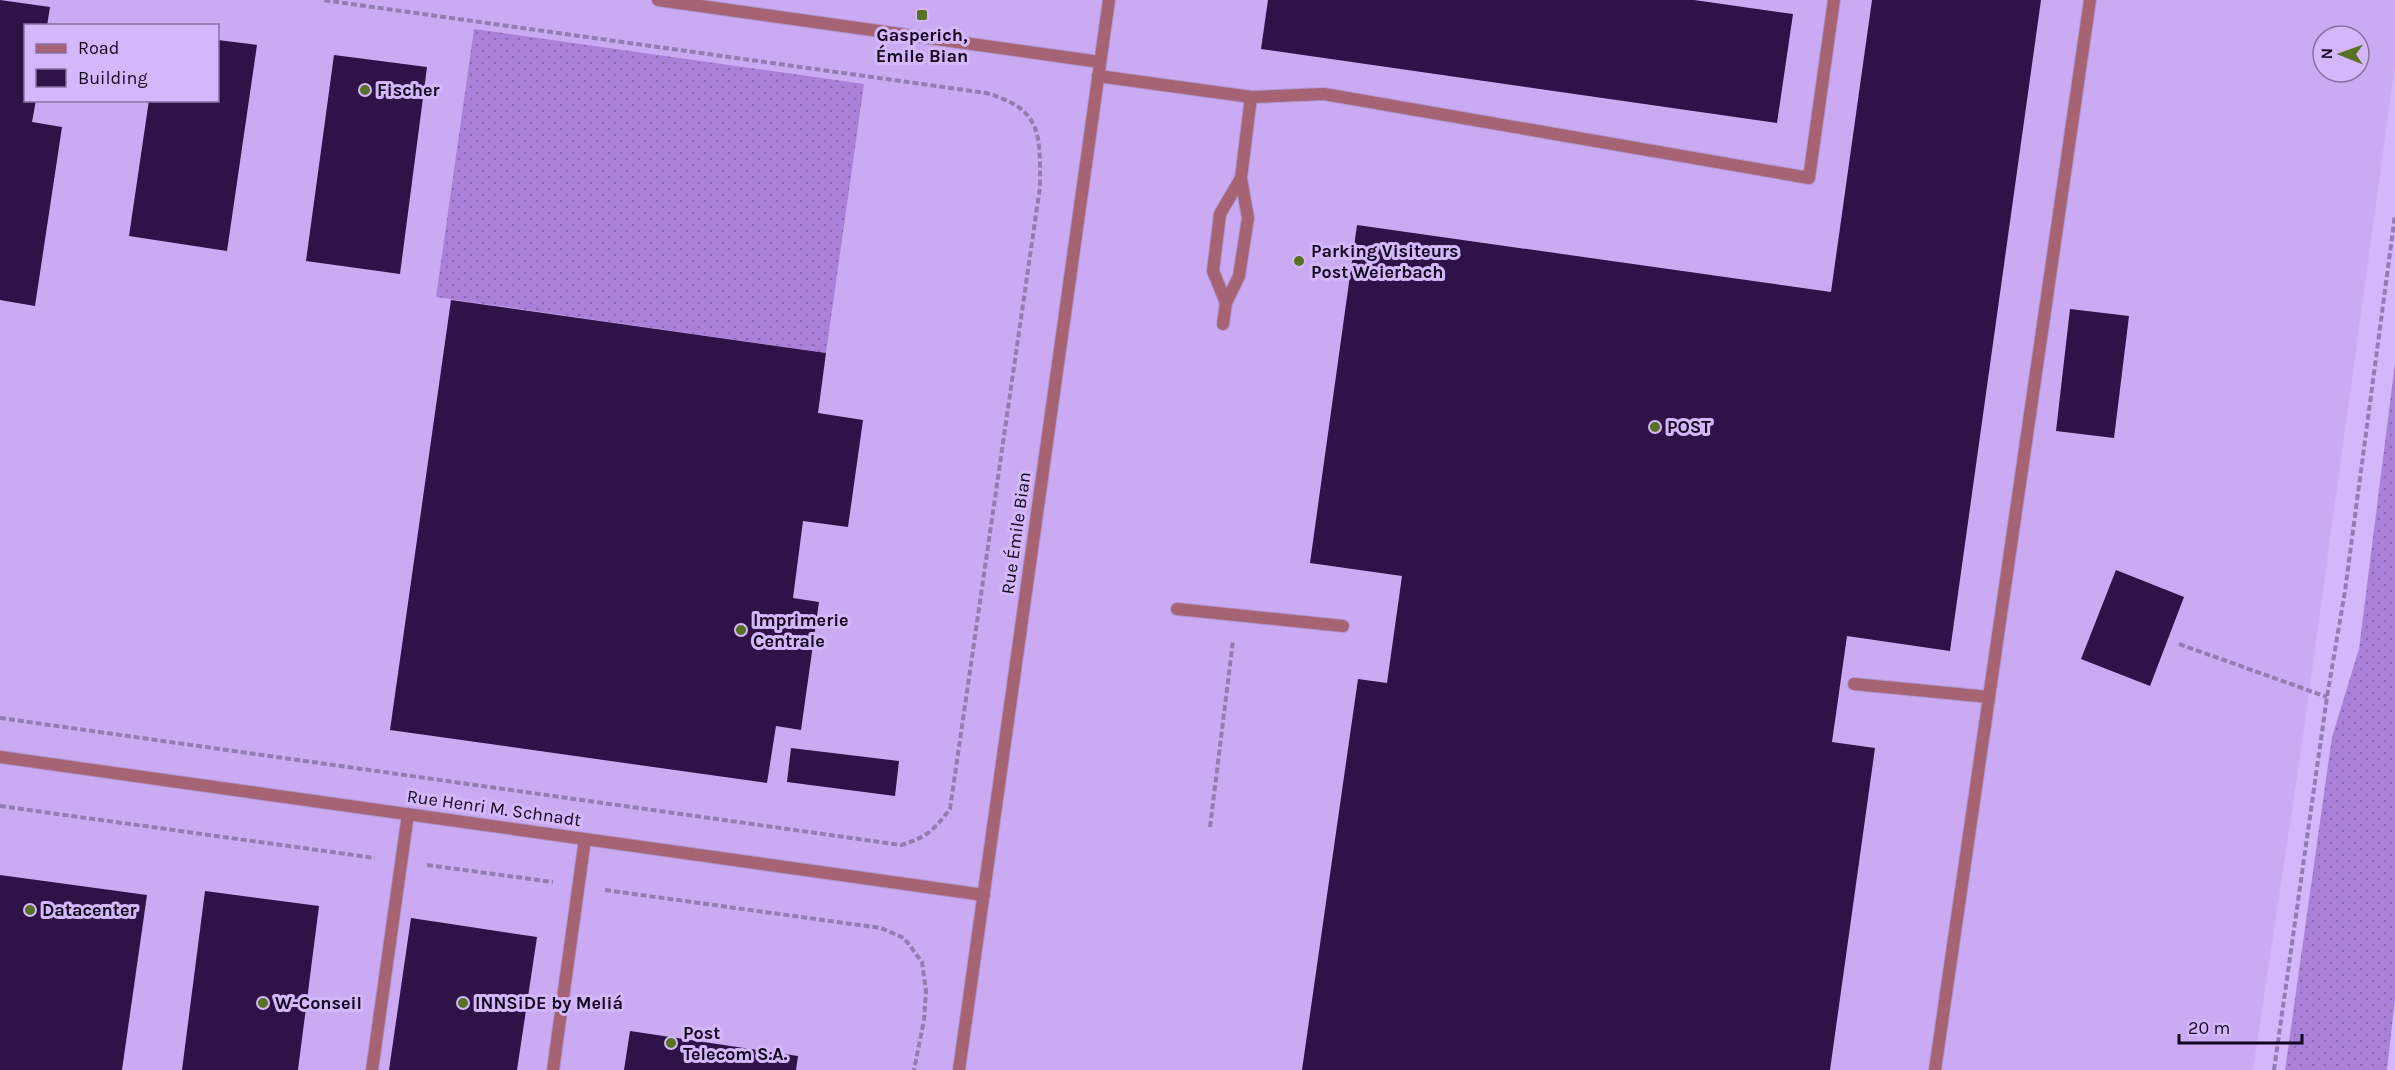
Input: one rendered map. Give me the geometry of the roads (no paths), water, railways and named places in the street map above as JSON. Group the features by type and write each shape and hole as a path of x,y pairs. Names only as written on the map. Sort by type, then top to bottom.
{"street":[{"path":"658,0 1100,62"},
{"name":"Rue Émile Bian","path":"959,1070 1109,0"},
{"path":"1098,76 1251,97 1324,94 1809,177 1834,0"},
{"path":"1935,1070 2090,0"},
{"path":"1223,324 1226,303 1239,276 1248,218 1241,178 1251,97"},
{"path":"1226,303 1213,271 1220,214 1241,178"},
{"path":"1177,609 1343,626"},
{"path":"1854,684 1989,697"},
{"name":"Rue Henri M. Schnadt","path":"0,757 984,895"},
{"path":"372,1070 408,814"},
{"path":"553,1070 585,839"}],"place":[{"name":"Gasperich, Émile Bian","path":"922,15"},
{"name":"Fischer","path":"365,90"},
{"name":"Parking Visiteurs Post Weierbach","path":"1299,261"},
{"name":"POST","path":"1655,427"},
{"name":"Imprimerie Centrale","path":"741,630"},
{"name":"Datacenter","path":"30,910"},
{"name":"W-Conseil","path":"263,1003"},
{"name":"INNSiDE by Meliá","path":"463,1003"},
{"name":"Post Telecom S.A.","path":"671,1043"}]}
